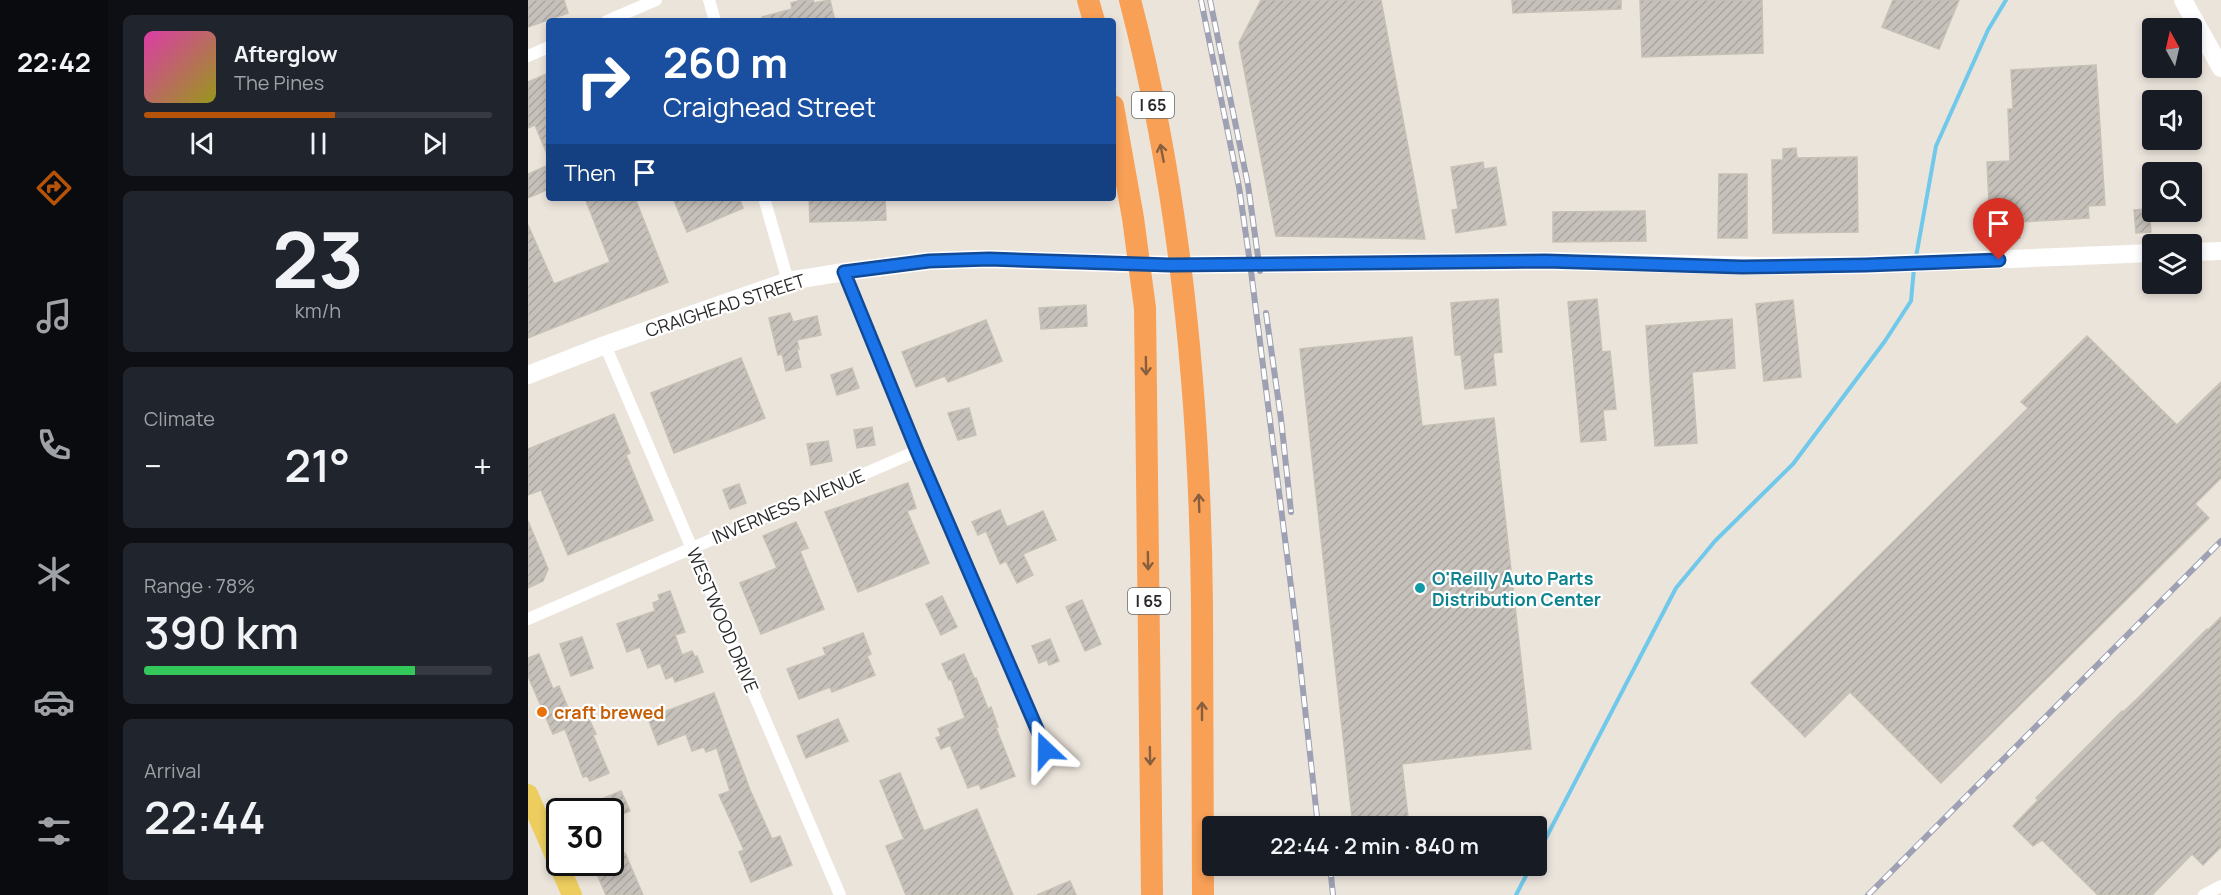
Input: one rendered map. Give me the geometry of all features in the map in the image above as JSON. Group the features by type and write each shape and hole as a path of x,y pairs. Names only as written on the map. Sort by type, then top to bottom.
{"highway":[{"path":"1088,0 1093,18"},
{"name":"I 65","path":"1130,0 1173,211 1186,316 1197,459 1202,604 1203,895"},
{"name":"I 65","path":"1116,123 1133,218 1145,308 1152,895"}],"main road":[{"path":"528,794 572,895"}],"street":[{"path":"614,18 656,0"},
{"path":"709,0 714,18"},
{"path":"2183,0 2221,68"},
{"path":"528,56 546,48"},
{"path":"765,201 788,281"},
{"path":"2202,252 2221,251"},
{"name":"CRAIGHEAD STREET","path":"528,375 605,345 788,281 929,261 989,259 1170,265 1526,261 1668,263 1742,267 1877,265 2142,253"},
{"path":"844,272 917,451 1046,750"},
{"name":"WESTWOOD DRIVE","path":"605,345 840,895"},
{"name":"INVERNESS AVENUE","path":"528,619 917,451"},
{"path":"2204,895 2221,886"}],"building":[{"path":"528,0 564,0 568,13 546,18 546,21 528,27"},
{"path":"801,0 813,0 814,3 830,0 834,18 762,18 792,9 791,3"},
{"path":"1261,0 1381,0 1425,239 1276,236 1239,43"},
{"path":"1512,0 1621,0 1621,9 1513,13"},
{"path":"1640,0 1762,0 1763,53 1642,57"},
{"path":"1893,0 1959,0 1939,49 1882,27"},
{"path":"2096,65 2105,205 2088,206 2089,218 2019,222 2020,238 1988,240 1987,223 1990,223 1987,162 2010,161 2008,109 2013,109 2011,70"},
{"path":"546,74 546,152 535,125 528,128 528,82"},
{"path":"1796,148 1797,158 1857,157 1858,232 1773,233 1772,160 1783,160 1783,149"},
{"path":"1483,162 1484,169 1496,167 1506,225 1456,233 1452,210 1458,209 1451,167"},
{"path":"546,166 546,190 528,198 528,174"},
{"path":"1719,174 1747,174 1747,238 1718,238"},
{"path":"586,201 636,201 668,282 528,338 528,225 554,284 610,262"},
{"path":"674,201 740,201 743,208 687,232"},
{"path":"809,201 885,201 886,220 810,222"},
{"path":"2142,209 2142,222 2150,222 2151,232 2136,233 2134,210"},
{"path":"1645,211 1646,241 1553,242 1553,212"},
{"path":"1498,299 1502,352 1493,353 1496,385 1465,389 1461,355 1455,355 1451,303"},
{"path":"1597,299 1602,352 1610,351 1616,409 1603,410 1606,440 1581,442 1568,302"},
{"path":"1793,300 1801,377 1764,381 1756,304"},
{"path":"1086,305 1087,326 1041,329 1039,308"},
{"path":"790,313 793,322 817,316 821,335 797,340 801,367 786,371 782,354 778,355 769,318"},
{"path":"1732,319 1735,368 1692,372 1697,443 1655,446 1646,326"},
{"path":"986,320 1002,361 948,382 945,376 916,387 902,352"},
{"path":"2087,336 2177,425 2221,382 2221,478 2195,504 2209,518 1941,783 1850,692 1805,737 1751,683 2028,408 2021,402"},
{"name":"O'Reilly Auto Parts Distribution Center","path":"1412,337 1422,426 1494,418 1531,749 1402,764 1408,816 1352,816 1300,349"},
{"path":"741,358 765,418 674,453 651,393"},
{"path":"852,368 859,388 837,395 831,375"},
{"path":"969,408 976,435 958,440 948,413"},
{"path":"614,414 630,453 626,455 653,520 568,555 541,490 528,495 528,449"},
{"path":"872,427 875,445 857,448 854,430"},
{"path":"828,441 832,461 811,465 807,444"},
{"path":"908,483 916,508 907,511 929,563 858,592 825,512"},
{"path":"739,484 746,503 730,509 723,490"},
{"path":"1000,510 1007,527 1043,511 1056,540 1023,554 1033,575 1017,583 1006,561 1000,564 986,531 978,535 972,522"},
{"path":"528,521 548,569 543,581 528,588"},
{"path":"796,522 808,548 800,551 824,609 761,634 740,583 777,568 763,536"},
{"path":"670,591 685,632 675,635 682,655 692,651 695,657 697,656 703,672 675,682 673,676 666,679 660,663 648,668 640,647 627,652 617,624 655,611 653,603 660,600 658,595"},
{"path":"942,596 957,627 941,635 926,604"},
{"path":"1082,600 1101,644 1085,651 1066,607"},
{"path":"2221,617 2221,847 2203,865 2192,854 2152,895 2098,895 2042,840 2033,846 2013,826 2038,800 2036,798 2122,711"},
{"path":"863,633 871,654 867,656 875,675 832,692 830,687 799,699 787,669 826,655 823,648"},
{"path":"582,637 593,668 571,676 560,644"},
{"path":"1050,639 1059,661 1049,665 1047,660 1039,663 1032,646"},
{"path":"539,654 553,689 559,686 569,710 575,708 581,722 589,719 596,734 593,735 609,773 590,781 587,776 583,777 565,729 553,734 528,676 528,658"},
{"path":"964,654 988,709 991,707 998,727 996,728 1015,776 981,789 979,784 968,788 950,745 941,749 936,738 941,736 938,729 965,718 951,679 949,680 942,664"},
{"path":"714,693 750,790 772,839 780,836 792,865 751,882 739,852 744,850 719,795 730,791 717,748 706,752 704,747 692,751 686,734 658,745 648,718"},
{"path":"838,719 848,741 806,758 797,736"},
{"path":"900,773 924,831 977,809 1013,895 906,895 886,846 904,839 880,781"},
{"path":"621,791 630,811 624,813 624,798 604,798"},
{"path":"624,853 643,895 606,895 598,876 624,876"},
{"path":"1070,881 1076,895 1037,895"}],"waterway":[{"path":"1916,257 1936,146 1988,30 2006,0"},
{"path":"1547,836 1676,588 1715,541 1793,464 1885,341 1911,301 1914,268"},
{"path":"1516,895 1526,876"}],"railway":[{"path":"1201,0 1239,187 1250,263 1295,618 1317,816"},
{"path":"1210,0 1248,185 1260,271"},
{"path":"1266,313 1291,512"},
{"path":"1868,895 2221,541"},
{"path":"1331,876 1333,895"}],"place":[{"name":"O'Reilly Auto Parts Distribution Center","path":"1420,588"},
{"name":"craft brewed","path":"542,712"}],"route":[{"path":"1046,750 917,451 844,272 929,261 989,259 1170,265 1546,261 1742,267 1999,260"}]}
